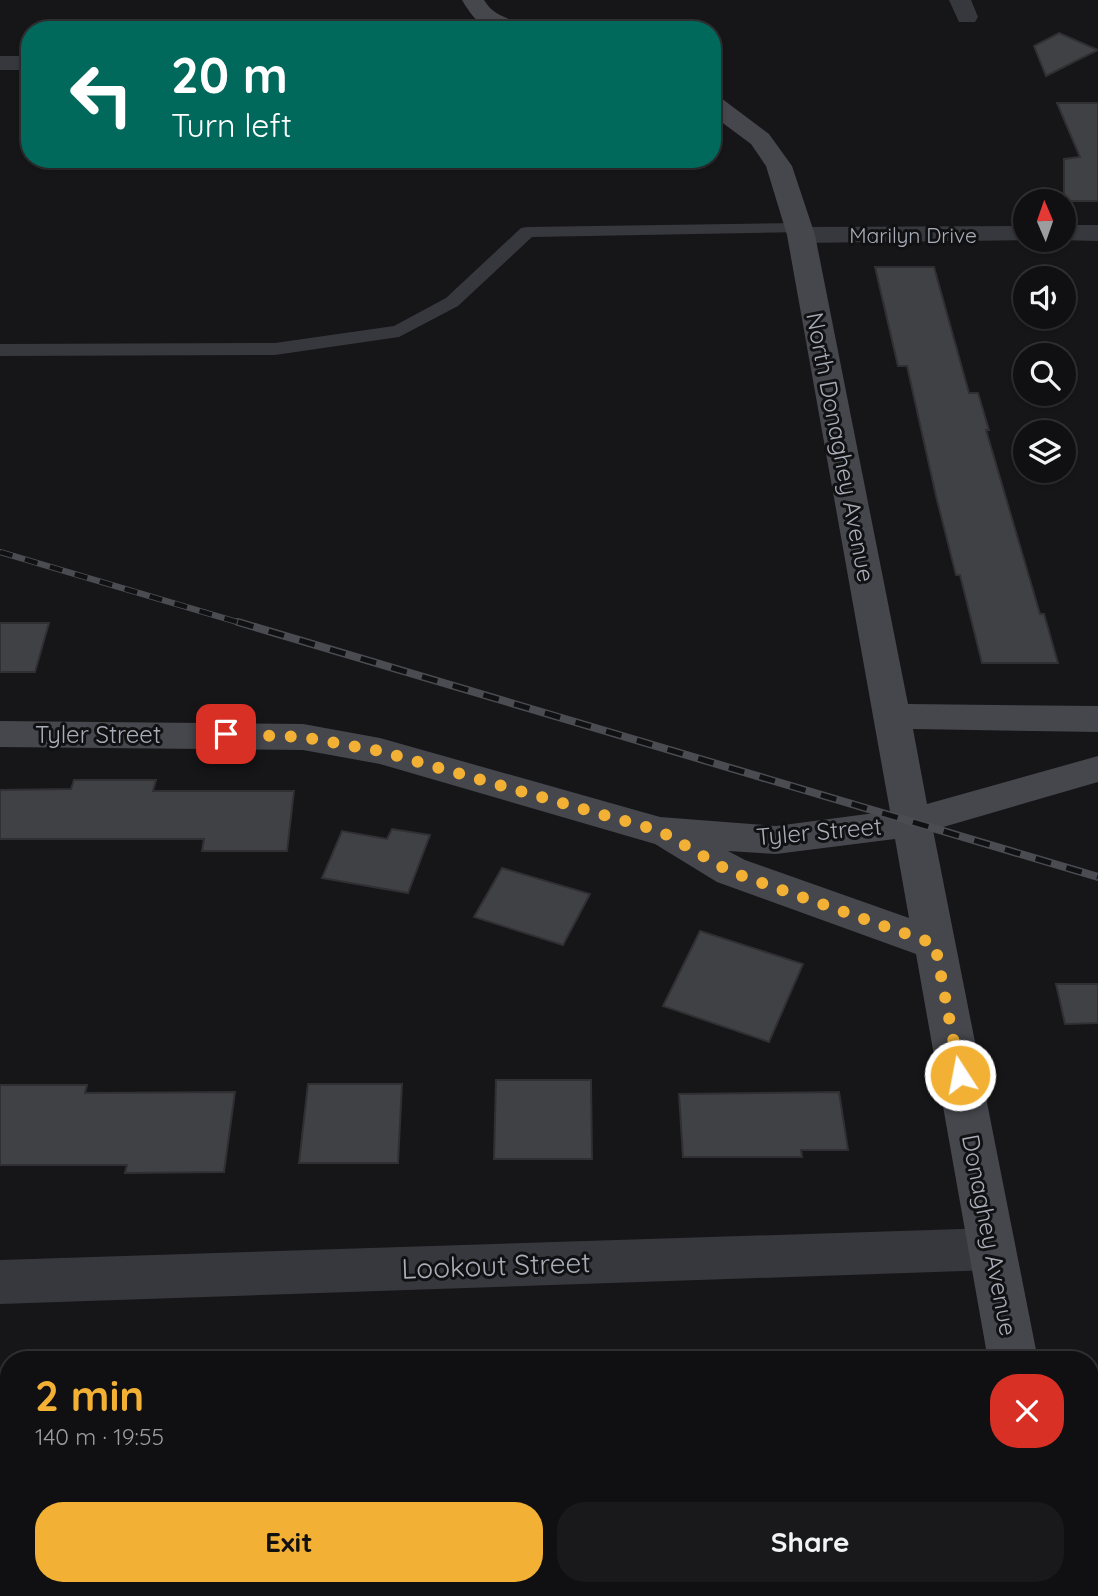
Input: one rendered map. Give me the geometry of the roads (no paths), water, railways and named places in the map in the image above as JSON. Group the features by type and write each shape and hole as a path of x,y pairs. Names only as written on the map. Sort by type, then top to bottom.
{"street":[{"path":"473,0 483,17 492,21"},
{"path":"0,63 21,63"},
{"name":"North Donaghey Avenue","path":"721,110 760,139 779,166 800,232 913,822"},
{"name":"Marilyn Drive","path":"800,232 1013,234"},
{"path":"1076,233 1098,233"},
{"path":"893,716 1098,719"},
{"name":"Tyler Street","path":"0,734 226,734 303,737 380,751 660,831 776,840 913,822 1098,769"},
{"name":"Donaghey Avenue","path":"913,822 1011,1351"},
{"path":"660,831 731,872 935,944"},
{"name":"Lookout Street","path":"0,1282 992,1249"}],"lane":[{"path":"0,350 275,349 399,331 452,302 527,232 800,232"}],"railway":[{"path":"0,552 244,624"},
{"path":"238,622 1098,877"}]}
